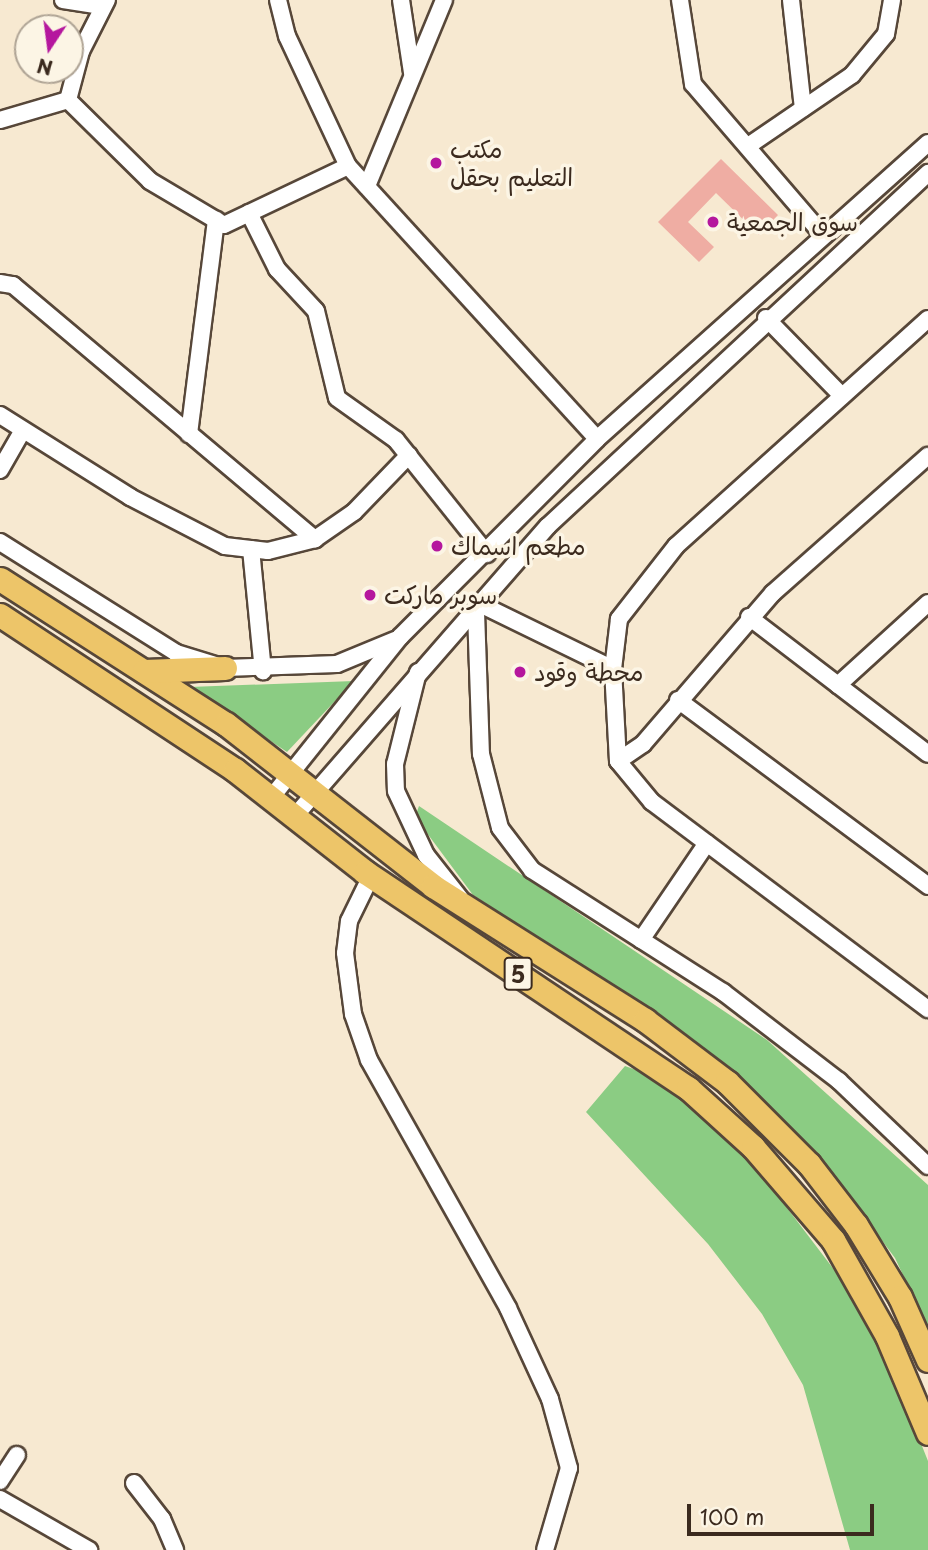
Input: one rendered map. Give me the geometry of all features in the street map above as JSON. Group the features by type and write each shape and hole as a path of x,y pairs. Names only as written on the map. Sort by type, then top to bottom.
{"highway":[{"name":"5","path":"0,579 144,671 291,775 471,910 645,1020 727,1082 809,1164 856,1225 900,1297 928,1360"},
{"name":"5","path":"0,615 271,798 371,876 678,1081 753,1147 833,1240 887,1336 928,1433"},
{"path":"144,671 225,668"}],"street":[{"path":"63,0 105,3 68,100"},
{"path":"278,0 287,36 348,166 620,457"},
{"path":"401,0 412,76"},
{"path":"367,187 444,0"},
{"path":"680,0 693,84 822,234"},
{"path":"791,0 803,108"},
{"path":"748,146 852,75 886,34 891,0"},
{"path":"0,120 68,100"},
{"path":"68,100 150,181 224,225 348,166"},
{"path":"271,798 400,637 486,554 600,436 822,234 928,143"},
{"path":"294,817 419,669 479,609 548,526 766,318 928,173"},
{"path":"249,213 277,269 316,312 337,398 409,455 486,554"},
{"path":"189,434 216,220"},
{"path":"0,283 13,285 315,539"},
{"path":"766,318 842,396"},
{"path":"928,318 676,546 636,592 619,619 613,669 618,761 652,802 928,1009"},
{"path":"0,415 142,503 225,546 251,549 315,539 354,512 409,455"},
{"path":"0,470 23,430"},
{"path":"618,761 643,744 749,617 928,456"},
{"path":"0,542 176,653 225,668 263,671 337,664 400,637"},
{"path":"251,549 263,671"},
{"path":"838,685 928,603"},
{"path":"479,609 613,669"},
{"path":"479,609 481,754 500,828 532,870 723,992 839,1081 928,1166"},
{"path":"749,617 928,754"},
{"path":"419,669 395,764 396,791 426,855 471,910"},
{"path":"678,700 928,886"},
{"path":"641,940 707,843"},
{"path":"371,876 348,931 353,1014 369,1060 508,1308 550,1399 569,1468 545,1550"},
{"path":"0,1481 17,1455"},
{"path":"134,1483 163,1520 176,1550"},
{"path":"0,1499 89,1550"}],"green space":[{"path":"354,681 287,752 189,687"},
{"path":"419,806 767,1040 928,1185 928,1328 895,1258 825,1164 717,1058 473,895 415,817"},
{"path":"625,1066 659,1078 743,1150 848,1288 886,1356 928,1461 928,1550 850,1550 803,1385 762,1314 708,1244 586,1112"}],"building":[{"path":"721,159 778,215 759,235 716,193 688,222 714,247 699,262 658,222"}],"place":[{"name":"مكتب التعليم بحقل","path":"436,163"},
{"name":"سوق الجمعية","path":"713,222"},
{"name":"مطعم اسماك","path":"437,546"},
{"name":"سوبر ماركت","path":"370,595"},
{"name":"محطة وقود","path":"520,672"}]}
